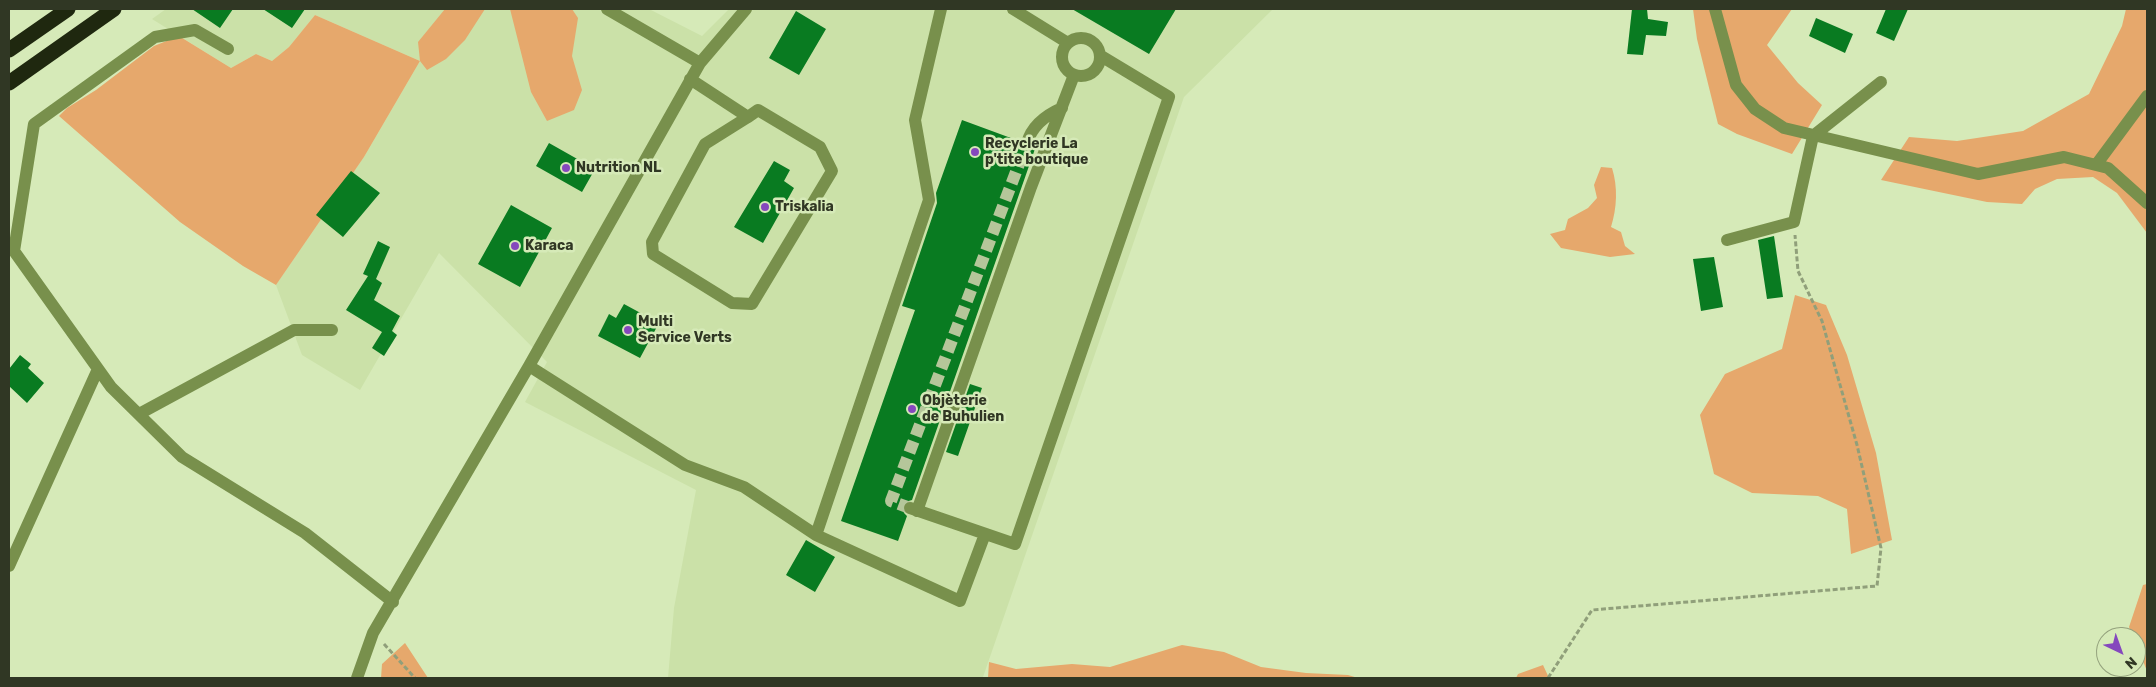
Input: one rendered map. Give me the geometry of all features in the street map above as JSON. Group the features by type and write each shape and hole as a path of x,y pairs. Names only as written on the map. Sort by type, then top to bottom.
{"highway":[{"path":"9,50 68,9"},
{"path":"9,83 114,9"}],"street":[{"path":"607,9 700,63"},
{"path":"357,678 373,632 393,602 529,366 690,79 700,63 746,9"},
{"path":"816,535 929,200 915,120 941,9"},
{"path":"1013,9 1068,43"},
{"path":"1715,9 1736,85 1755,109 1784,128 1978,174 2064,157 2108,168 2147,203"},
{"path":"228,49 195,30 155,37 34,124 14,251 111,387 182,457 305,534 393,602"},
{"path":"1079,38 1091,40 1096,44 1101,56 1100,62 1093,73 1087,76 1074,75 1066,68 1062,58 1068,43 1079,38"},
{"path":"1074,75 1031,187 914,510 1015,544 1169,97 1101,56"},
{"path":"690,79 748,117"},
{"path":"1727,240 1794,222 1813,136 1881,82"},
{"path":"2096,165 2147,96"},
{"path":"1027,143 1029,135 1045,116 1062,108"},
{"path":"758,110 820,147 832,171 752,304 732,304 653,254 652,242 705,144 748,117 758,110"},
{"path":"139,414 294,330 332,330"},
{"path":"529,366 685,465 744,487 816,535 960,601 985,534"},
{"path":"9,566 98,369"}],"path":[{"path":"1548,678 1592,610 1877,586 1881,548 1857,445 1822,321 1798,271 1794,222"},
{"path":"373,632 415,678"}],"shaded area":[{"path":"166,9 649,9 702,36 729,9 1273,9 1184,97 983,677 668,678 674,608 696,490 525,402 547,362 439,253 360,390 302,355 276,285 364,157 420,61 315,15 289,47 272,61 256,54 231,68 152,19"},
{"path":"445,9 485,9 465,40 446,59 427,70 420,61 418,42"},
{"path":"510,9 572,9 578,18 572,56 582,90 574,110 547,121 531,92"},
{"path":"1693,9 1792,9 1767,45 1798,83 1822,105 1792,154 1737,134 1718,124 1697,39"},
{"path":"2126,9 2147,9 2147,233 2117,193 2093,177 2057,179 2035,189 2022,204 1987,202 1881,180 1909,137 1957,141 2023,131 2089,94 2122,26"},
{"path":"315,15 420,61 364,157 276,285 243,266 180,222 59,116 67,108 96,90 154,46 179,36 231,68 256,54 272,61 289,47"},
{"path":"1601,167 1612,168 1615,183 1616,205 1611,227 1621,232 1625,246 1635,254 1610,257 1561,248 1550,234 1565,230 1568,219 1588,208 1597,198 1594,185"},
{"path":"1795,295 1826,305 1847,355 1876,453 1892,540 1851,554 1847,509 1818,496 1752,493 1714,474 1700,415 1725,374 1782,349"},
{"path":"2147,584 2147,671 2146,627 2129,627 2143,585"},
{"path":"405,643 428,678 381,678 382,664"},
{"path":"1182,645 1224,652 1261,667 1306,673 1348,675 1358,678 988,678 989,662 1016,669 1072,664 1110,667"},
{"path":"1543,665 1549,678 1516,678 1518,674"}],"building":[{"path":"192,9 233,9 220,28"},
{"path":"263,9 305,9 292,28"},
{"path":"1072,9 1176,9 1149,54"},
{"path":"1632,9 1647,9 1648,19 1668,22 1666,36 1646,35 1643,55 1627,54"},
{"path":"1886,9 1908,9 1894,41 1876,33"},
{"path":"796,11 826,29 799,75 769,58"},
{"path":"1816,18 1853,34 1845,53 1809,36"},
{"name":"Objèterie de Buhulien","path":"962,120 1019,141 1021,148 1025,151 1036,146 912,500 905,502 902,506 907,516 898,541 841,521 915,310 902,306 937,203 936,193"},
{"name":"Nutrition NL","path":"549,143 595,169 582,192 536,166"},
{"name":"Triskalia","path":"774,161 790,170 784,181 794,188 763,243 734,227"},
{"path":"351,171 380,193 343,237 316,215"},
{"name":"Karaca","path":"511,205 552,228 520,287 478,264"},
{"path":"1774,236 1783,297 1767,299 1758,240"},
{"path":"378,241 390,247 376,279 382,283 374,300 400,316 392,331 397,335 384,356 372,348 382,332 346,310 368,276 363,274"},
{"path":"1714,257 1723,307 1701,311 1693,259"},
{"name":"Multi Service Verts","path":"624,304 659,323 640,358 598,336 609,314 616,318"},
{"path":"20,355 31,364 28,368 44,383 27,403 9,386 9,369"},
{"path":"970,384 982,388 958,456 946,452"},
{"path":"806,540 835,557 815,592 786,575"}],"tunnel":[{"path":"910,508 891,501 1027,143"}],"place":[{"name":"Recyclerie La p'tite boutique","path":"975,152"},
{"name":"Nutrition NL","path":"566,168"},
{"name":"Triskalia","path":"765,207"},
{"name":"Karaca","path":"515,246"},
{"name":"Multi Service Verts","path":"628,330"},
{"name":"Objèterie de Buhulien","path":"912,409"}]}
